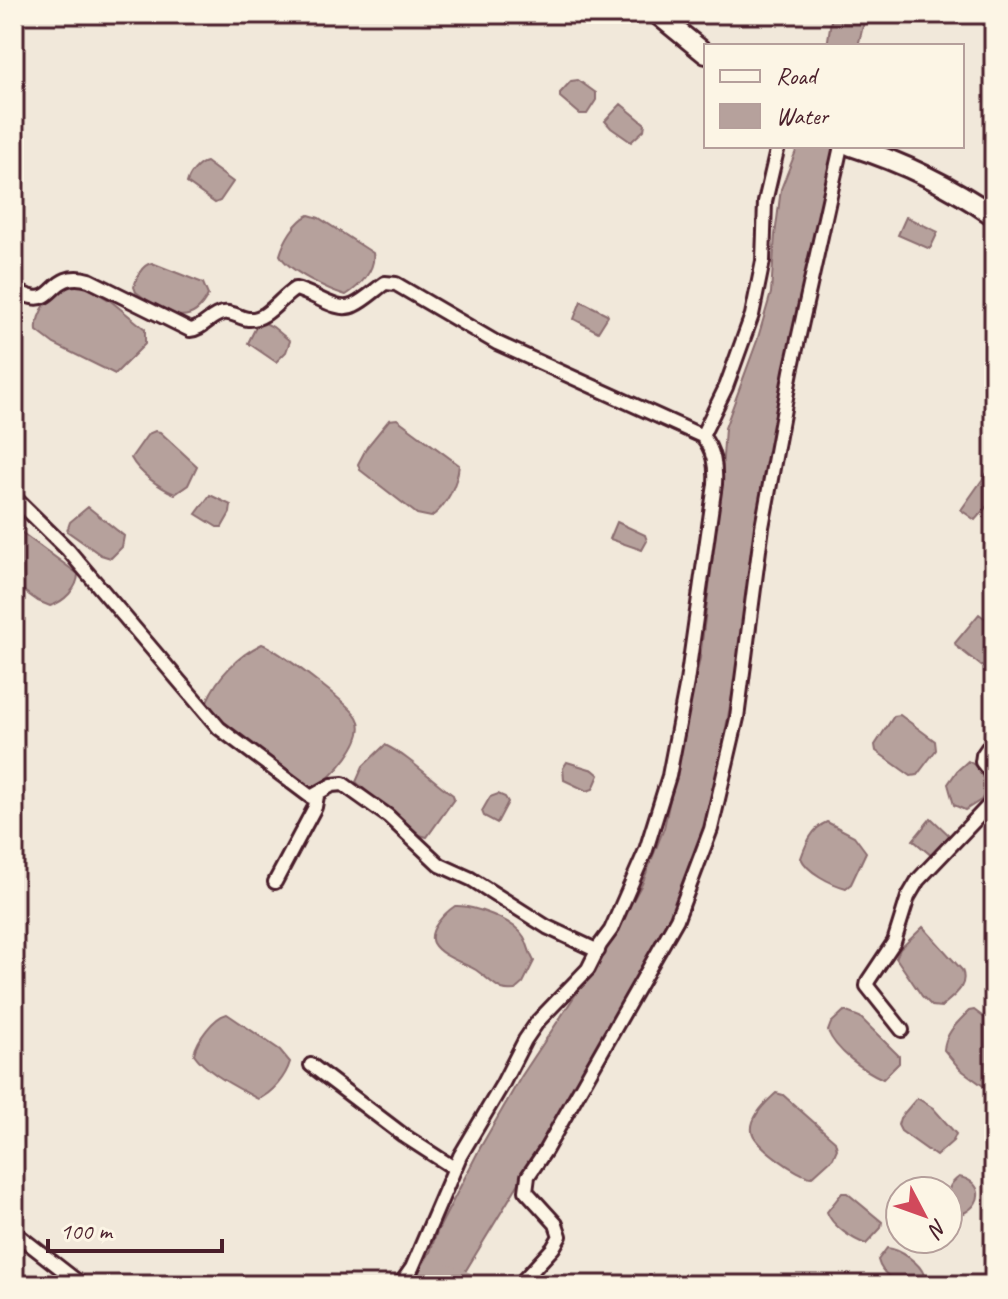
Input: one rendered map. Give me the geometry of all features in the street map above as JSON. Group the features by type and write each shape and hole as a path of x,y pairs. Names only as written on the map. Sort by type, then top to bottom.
{"street":[{"path":"657,14 704,52"},
{"path":"702,436 726,387 752,315 763,261 765,202 778,148"},
{"path":"519,1285 560,1236 556,1224 526,1191 528,1176 677,919 711,829 737,718 762,527 788,385 841,148"},
{"path":"856,148 947,187 994,216"},
{"path":"14,289 33,298 41,298 66,278 74,276 89,280 190,330 198,329 208,319 224,312 249,319 261,316 295,289 316,295 341,308 352,307 385,283 396,284 497,343 702,436 712,453 716,468 715,484 674,750 658,817 646,850 611,930 588,969 538,1021 525,1040 454,1168 412,1268 400,1285"},
{"path":"14,497 68,550 219,728 311,797 332,785 343,784 388,816 440,865 471,879 547,927 598,951"},
{"path":"994,739 982,762 994,777"},
{"path":"275,882 315,807 317,796"},
{"path":"902,1030 867,986 868,981 894,942 908,897 918,880 994,800"},
{"path":"311,1065 392,1127 454,1168"},
{"path":"14,1232 82,1285"}],"water":[{"path":"832,14 866,14 858,44 827,44"},
{"path":"578,80 596,93 596,100 587,114 580,114 560,97 571,81"},
{"path":"621,104 645,124 644,130 631,142 605,121"},
{"path":"797,148 835,148 704,845 657,956 457,1285 411,1285 480,1148 521,1077 605,950 642,884 664,828 700,658 720,500 725,428 771,293 781,189"},
{"path":"206,162 233,182 220,201 215,203 187,183 194,170"},
{"path":"309,215 319,218 373,253 366,277 346,295 300,273 280,255 291,232"},
{"path":"906,217 938,232 930,249 898,235"},
{"path":"152,263 203,283 208,295 201,307 184,316 175,315 155,306 136,292 134,287 140,272"},
{"path":"80,282 112,302 145,329 145,344 115,374 54,344 37,331 41,311 50,298 60,288"},
{"path":"581,301 607,314 598,332 574,319"},
{"path":"263,322 290,341 286,352 276,362 248,343 256,327"},
{"path":"397,419 459,465 450,494 431,517 417,514 360,470 358,464 367,447 389,420"},
{"path":"160,432 197,466 188,485 175,494 150,479 131,458 148,434"},
{"path":"987,473 994,477 994,498 975,520 961,510"},
{"path":"210,495 231,505 222,527 196,514"},
{"path":"88,507 124,536 122,547 111,558 101,555 67,531 70,522"},
{"path":"617,522 645,535 647,541 642,550 610,539"},
{"path":"21,532 78,574 73,589 55,604 50,606 38,601 14,584 14,536"},
{"path":"979,614 994,625 994,676 955,643"},
{"path":"262,644 312,678 357,717 360,726 354,747 339,768 314,788 255,750 225,723 207,701 230,668"},
{"path":"900,715 935,741 936,750 917,775 911,776 876,751 875,745 894,716"},
{"path":"385,745 453,795 454,799 427,837 416,834 356,782 363,766"},
{"path":"968,761 976,766 989,788 981,800 965,810 954,805 948,784"},
{"path":"567,762 599,775 593,789 587,791 564,780 563,768"},
{"path":"498,794 508,802 497,823 484,816 482,811 490,797"},
{"path":"931,818 950,836 932,856 913,840"},
{"path":"827,822 854,836 866,852 851,884 846,888 820,877 801,858 814,832"},
{"path":"455,906 492,915 512,925 524,937 534,961 523,983 515,990 499,987 436,948 432,938 435,927"},
{"path":"923,927 964,976 959,991 941,1007 932,1006 922,996 896,958 900,949"},
{"path":"974,1010 994,1025 994,1087 986,1088 960,1069 944,1050 953,1028 969,1011"},
{"path":"844,1011 860,1017 899,1056 899,1063 883,1079 851,1059 832,1038 828,1031 831,1023"},
{"path":"227,1014 280,1050 290,1062 278,1084 258,1099 215,1074 194,1054 207,1030"},
{"path":"776,1093 783,1095 835,1141 837,1149 833,1158 812,1177 797,1172 778,1159 754,1137 754,1121"},
{"path":"917,1098 933,1108 956,1134 953,1141 936,1156 901,1131 898,1125"},
{"path":"964,1178 978,1192 978,1198 964,1213"},
{"path":"842,1193 847,1193 882,1222 881,1228 866,1244 843,1231 827,1212"},
{"path":"884,1252 884,1255 905,1255 914,1261 924,1275 917,1285 899,1282 884,1271 878,1260"}],"waterway":[{"path":"447,1270 485,1285"}]}
